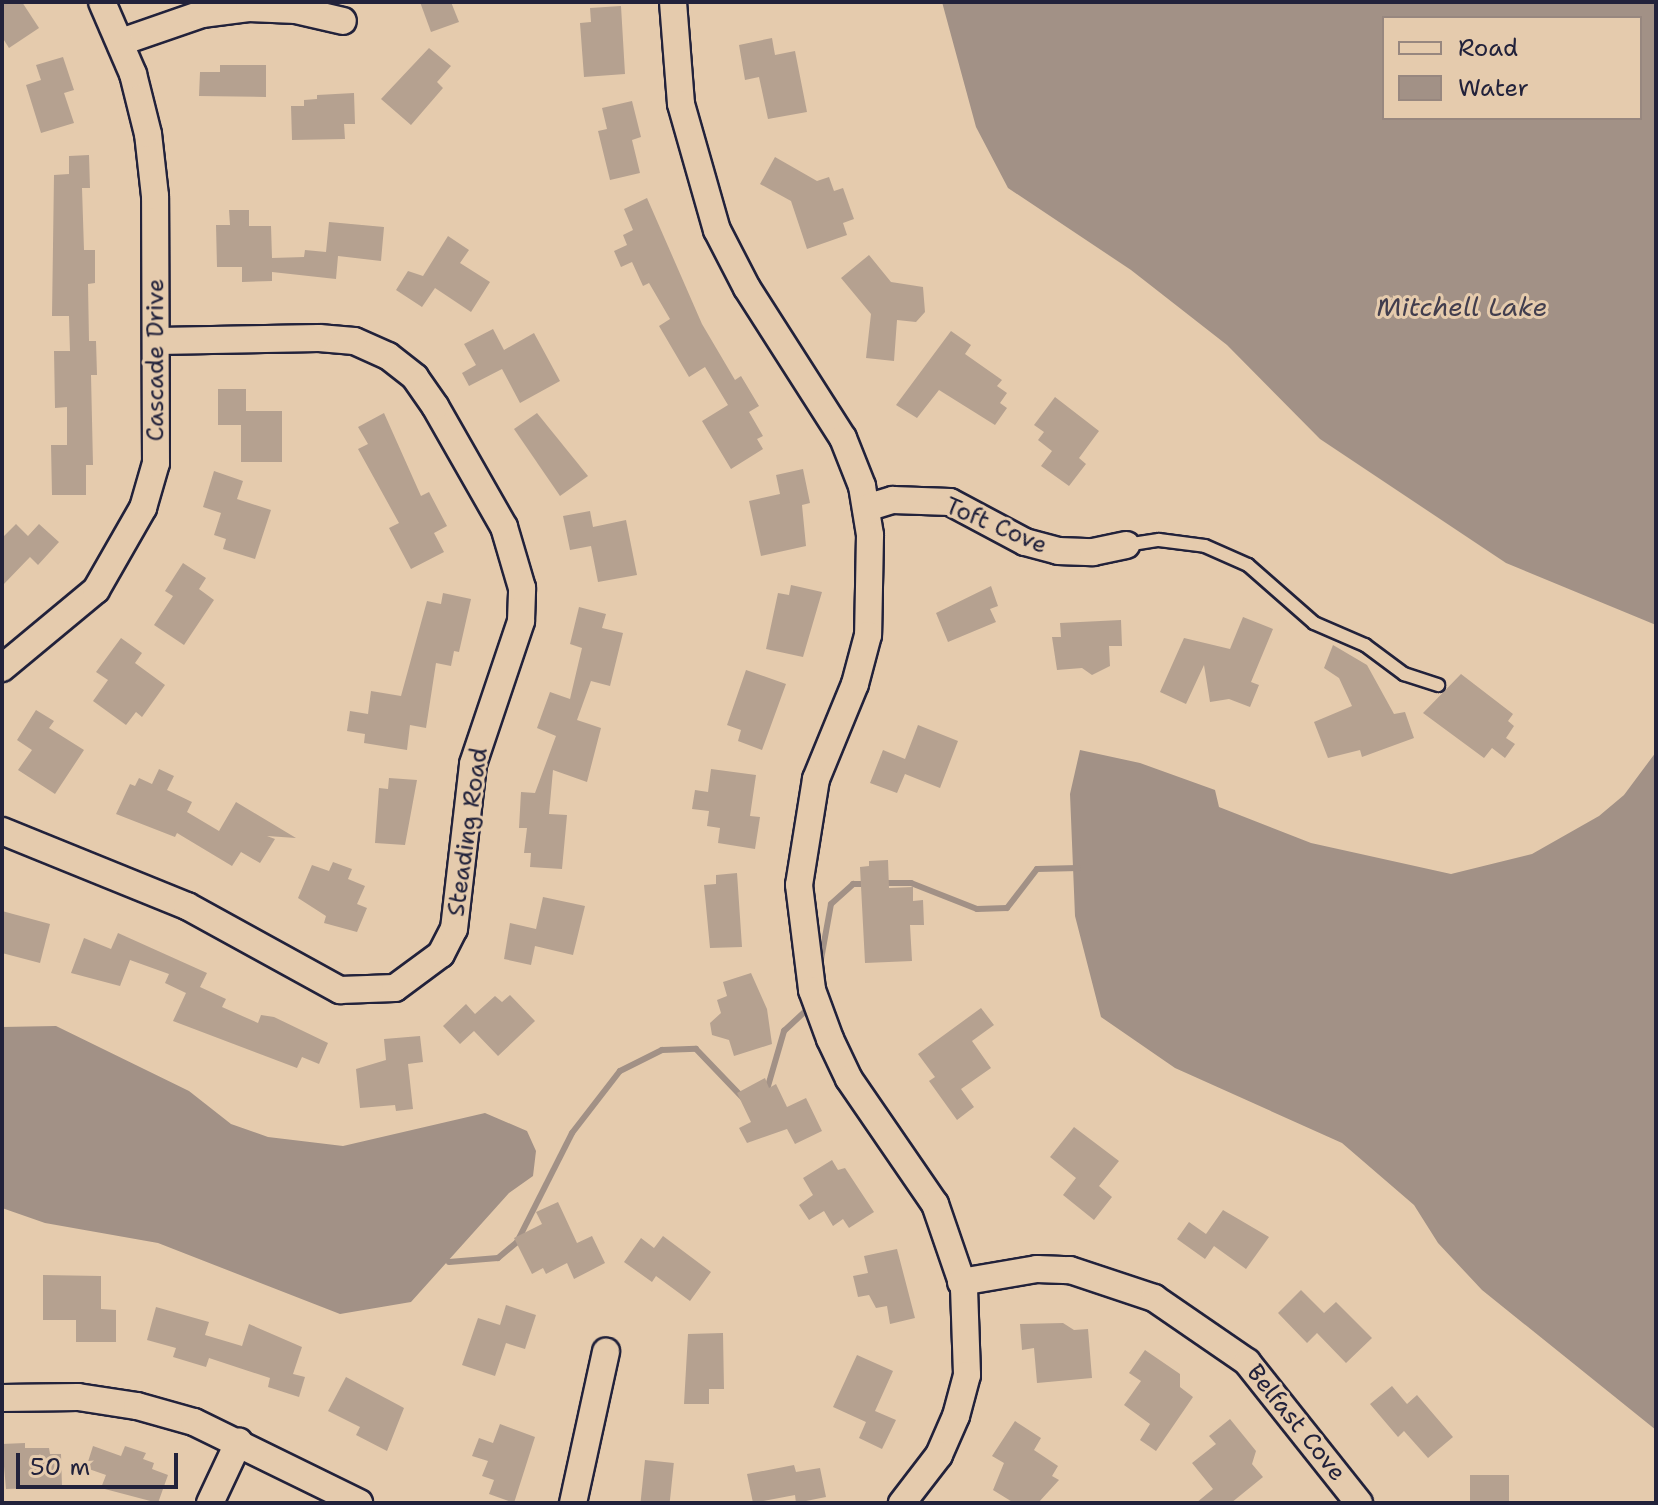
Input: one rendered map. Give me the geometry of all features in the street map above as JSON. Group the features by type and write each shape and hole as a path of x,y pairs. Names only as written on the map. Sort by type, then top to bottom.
{"street":[{"name":"Cascade Drive","path":"2,668 96,590 143,508 156,463 158,341 155,196 148,134 121,42 102,2"},
{"path":"673,2 681,104 717,230 747,288 843,438 866,508 873,585 868,635 855,684 816,779 803,831 801,937 812,990 849,1079 935,1204 961,1282 967,1375 956,1416 939,1455 902,1503"},
{"path":"121,42 202,14 249,8 296,10 343,21"},
{"name":"Steading Road","path":"2,831 187,906 340,990 395,988 441,954 454,929 473,764 521,621 522,588 504,527 435,406 415,377 388,356 354,341 319,338 158,341"},
{"name":"Toft Cove","path":"866,508 893,500 950,502 1025,542 1058,551 1093,552 1126,545"},
{"name":"Belfast Cove","path":"961,1282 1037,1269 1070,1270 1154,1298 1247,1362 1359,1503"},
{"path":"573,1503 606,1352"},
{"path":"2,1398 78,1397 137,1406 239,1441 359,1503"},
{"path":"210,1503 239,1441"}],"lane":[{"path":"1126,545 1159,540 1205,546 1248,565 1314,623 1365,645 1404,674 1438,685"}],"water":[{"name":"Mitchell Lake","path":"942,2 1656,2 1656,625 1506,563 1320,439 1227,345 1131,270 1008,188 976,127"},
{"path":"1080,750 1140,763 1215,790 1219,807 1311,843 1451,874 1532,854 1599,816 1624,795 1656,752 1656,1430 1482,1290 1438,1243 1414,1205 1342,1143 1175,1068 1101,1017 1075,916 1070,794"},
{"path":"56,1026 189,1091 231,1124 268,1137 343,1146 485,1113 527,1131 536,1151 533,1176 509,1193 411,1302 340,1314 158,1243 45,1223 2,1208 2,1027"}],"building":[{"path":"2,2 22,2 39,28 9,48 2,37"},
{"path":"420,2 451,2 459,22 431,32"},
{"path":"621,6 625,74 584,77 580,23 591,22 590,8"},
{"path":"772,38 775,55 795,51 807,112 768,119 759,77 745,80 739,45"},
{"path":"429,48 451,66 437,82 443,88 411,125 381,99"},
{"path":"63,57 74,90 64,93 74,123 41,133 26,85 41,80 36,65"},
{"path":"220,65 266,65 266,97 199,96 200,72 220,72"},
{"path":"354,93 355,124 344,124 345,139 292,140 291,106 304,106 304,100 317,99 317,95"},
{"path":"632,101 641,137 632,140 640,173 610,180 598,131 607,129 602,108"},
{"path":"89,155 90,188 82,188 84,250 95,250 95,283 88,284 89,341 96,341 97,375 91,375 93,465 86,465 86,495 52,495 51,445 67,445 67,407 55,408 54,351 70,351 69,316 52,316 54,175 69,174 69,156"},
{"path":"775,157 817,181 829,177 834,191 843,188 854,219 843,223 847,235 807,249 791,201 760,184"},
{"path":"647,198 702,324 735,380 741,376 759,406 749,412 763,436 757,439 763,449 731,469 702,421 728,405 705,367 689,377 659,326 670,319 649,283 643,286 632,262 621,267 614,251 627,245 623,235 633,230 624,209"},
{"path":"229,210 249,210 249,226 271,226 272,258 304,257 305,250 326,252 329,222 384,227 381,261 338,256 336,279 272,272 272,281 242,282 242,267 217,267 216,225 230,225"},
{"path":"448,236 469,250 460,263 490,282 471,312 435,288 422,307 396,290 408,271 423,276"},
{"path":"869,255 891,282 923,287 925,312 916,322 897,320 894,361 866,358 871,314 841,278"},
{"path":"493,329 504,350 534,333 560,381 520,403 502,369 469,386 462,373 476,365 464,344"},
{"path":"951,331 971,345 965,354 1002,380 997,386 1007,393 1000,403 1007,408 995,425 939,390 917,418 896,405"},
{"path":"218,389 246,389 246,411 282,411 282,462 241,462 241,425 218,425"},
{"path":"1055,397 1099,431 1079,458 1086,464 1069,486 1041,466 1052,451 1038,440 1044,432 1034,425"},
{"path":"384,413 421,496 429,492 447,526 434,533 444,552 411,569 389,528 399,523 358,449 368,444 358,427"},
{"path":"537,413 588,476 560,496 514,429"},
{"path":"803,469 810,503 802,505 806,546 761,556 749,501 780,494 776,475"},
{"path":"214,471 243,481 237,499 271,510 255,559 223,549 226,539 214,535 221,513 203,507"},
{"path":"590,511 593,527 626,520 637,575 598,582 591,546 570,550 563,516"},
{"path":"16,524 28,536 39,524 59,542 38,565 30,557 2,586 2,538"},
{"path":"183,563 206,578 199,589 214,600 184,645 154,625 173,596 165,591"},
{"path":"791,585 822,592 803,657 766,649 778,593 789,595"},
{"path":"991,586 998,606 990,609 996,622 948,642 936,613"},
{"path":"443,593 471,599 459,652 454,651 451,666 436,663 426,728 410,725 407,750 364,743 365,734 347,731 350,711 368,714 371,691 401,696 427,601 441,604"},
{"path":"579,607 606,614 602,628 623,633 610,686 591,681 577,720 601,728 587,782 553,770 549,814 567,815 562,869 530,867 531,853 524,853 527,828 519,828 521,792 535,793 556,736 537,728 550,692 570,699 582,648 570,644"},
{"path":"1243,617 1273,629 1251,682 1259,685 1250,707 1229,699 1210,702 1204,665 1186,704 1160,692 1184,638 1230,649"},
{"path":"1121,620 1122,646 1109,646 1110,666 1092,675 1082,668 1057,670 1052,637 1061,637 1060,623"},
{"path":"121,638 142,653 135,663 165,685 142,717 136,712 126,725 93,701 108,680 96,672"},
{"path":"1333,645 1367,665 1394,714 1405,712 1414,738 1362,757 1360,750 1328,758 1314,722 1352,706 1339,678 1324,668"},
{"path":"746,670 786,684 762,750 738,741 741,730 727,725"},
{"path":"1461,674 1513,714 1508,721 1514,726 1506,738 1515,744 1505,758 1492,748 1484,758 1423,713"},
{"path":"36,710 54,721 49,728 84,750 55,794 18,770 32,750 17,740"},
{"path":"918,725 958,741 940,788 905,774 897,793 870,783 883,750 905,759"},
{"path":"159,769 174,776 167,790 192,802 187,812 219,831 236,802 296,838 267,836 275,839 260,863 241,852 232,866 177,833 175,837 116,814 130,784 135,786 139,778 152,784"},
{"path":"711,769 756,775 750,816 760,817 755,849 718,843 720,828 707,826 709,811 692,809 695,790 708,792"},
{"path":"389,778 417,780 405,845 375,843 379,788 388,789"},
{"path":"888,860 889,888 913,887 913,901 923,900 924,925 910,925 912,961 865,963 860,867 869,866 869,861"},
{"path":"333,862 352,869 348,879 365,886 357,904 367,908 357,932 324,923 326,916 298,898 312,865 329,871"},
{"path":"737,873 742,947 710,948 704,885 716,884 716,875"},
{"path":"543,897 585,906 573,955 535,946 531,965 504,959 510,923 536,929"},
{"path":"2,911 50,924 40,963 2,953"},
{"path":"118,933 207,973 200,987 226,999 222,1007 258,1023 261,1015 274,1017 328,1043 319,1064 302,1057 297,1068 173,1021 186,993 165,983 169,974 130,960 120,986 71,973 84,938 111,949"},
{"path":"751,973 767,1009 772,1044 734,1056 729,1040 712,1035 710,1023 721,1013 717,1000 727,996 723,982"},
{"path":"510,995 535,1021 498,1056 474,1031 460,1044 443,1026 466,1004 475,1014 495,996 502,1002"},
{"path":"981,1008 994,1025 972,1041 991,1068 961,1089 974,1107 957,1120 929,1081 935,1077 918,1054"},
{"path":"420,1036 423,1062 408,1064 413,1109 396,1111 395,1105 360,1108 356,1069 386,1060 384,1039"},
{"path":"765,1078 769,1088 776,1084 787,1107 806,1098 822,1131 795,1144 787,1129 747,1143 739,1128 751,1122 737,1093"},
{"path":"1074,1127 1119,1161 1099,1186 1112,1197 1094,1220 1063,1195 1076,1178 1050,1157"},
{"path":"832,1160 838,1170 845,1168 874,1212 849,1228 843,1219 833,1226 824,1211 809,1220 799,1205 813,1195 803,1178"},
{"path":"558,1202 577,1243 592,1236 605,1263 574,1279 567,1263 546,1274 543,1268 532,1274 514,1238 542,1224 536,1212"},
{"path":"1223,1210 1269,1237 1246,1269 1214,1246 1205,1259 1177,1239 1189,1222 1206,1234"},
{"path":"663,1236 711,1272 690,1301 656,1276 652,1282 624,1262 641,1238 654,1248"},
{"path":"897,1249 915,1318 890,1324 887,1306 876,1308 869,1295 858,1297 853,1276 868,1273 864,1256"},
{"path":"43,1275 101,1276 101,1309 116,1310 116,1342 76,1342 76,1320 43,1320"},
{"path":"1301,1290 1324,1313 1336,1302 1372,1338 1346,1363 1317,1333 1307,1343 1278,1313"},
{"path":"506,1305 536,1315 525,1349 506,1343 495,1376 462,1365 478,1318 500,1325"},
{"path":"156,1307 209,1322 205,1335 242,1346 249,1324 302,1347 293,1374 305,1377 299,1397 268,1387 270,1378 209,1358 206,1367 173,1357 176,1348 147,1340"},
{"path":"1063,1323 1074,1330 1088,1329 1092,1378 1037,1383 1034,1348 1022,1350 1020,1324"},
{"path":"723,1333 724,1389 709,1389 709,1404 684,1404 688,1334"},
{"path":"1145,1350 1180,1374 1180,1387 1193,1397 1156,1451 1140,1440 1150,1424 1124,1405 1141,1381 1129,1373"},
{"path":"857,1355 893,1371 875,1411 896,1420 882,1449 859,1438 866,1422 833,1407"},
{"path":"346,1377 404,1408 387,1451 356,1435 360,1427 328,1411"},
{"path":"1392,1386 1407,1404 1417,1395 1453,1437 1428,1458 1404,1431 1398,1437 1370,1404"},
{"path":"1230,1419 1256,1451 1252,1464 1263,1477 1231,1503 1196,1503 1213,1489 1192,1463 1216,1444 1209,1436"},
{"path":"1015,1421 1041,1438 1034,1450 1058,1466 1052,1476 1059,1480 1038,1503 1014,1503 993,1490 1004,1463 992,1456"},
{"path":"500,1424 535,1437 514,1503 489,1494 494,1480 482,1476 488,1461 472,1456 479,1438 493,1443"},
{"path":"25,1443 25,1448 49,1448 50,1454 61,1454 62,1487 6,1489 2,1444"},
{"path":"93,1446 121,1456 125,1446 146,1453 143,1459 154,1463 152,1469 168,1475 158,1503 101,1488 106,1475 86,1468"},
{"path":"645,1460 674,1463 670,1503 641,1503"},
{"path":"794,1465 796,1472 820,1468 826,1497 796,1503 795,1495 753,1503 747,1474"},
{"path":"1470,1475 1509,1475 1509,1503 1470,1503"}],"waterway":[{"path":"881,883 911,883 977,909 1007,908 1037,869 1078,868"},
{"path":"820,965 831,904 853,884 866,884"},
{"path":"766,1093 784,1031 810,1007"},
{"path":"449,1262 498,1258 517,1242 572,1133 620,1071 662,1050 696,1049 743,1098"}]}
